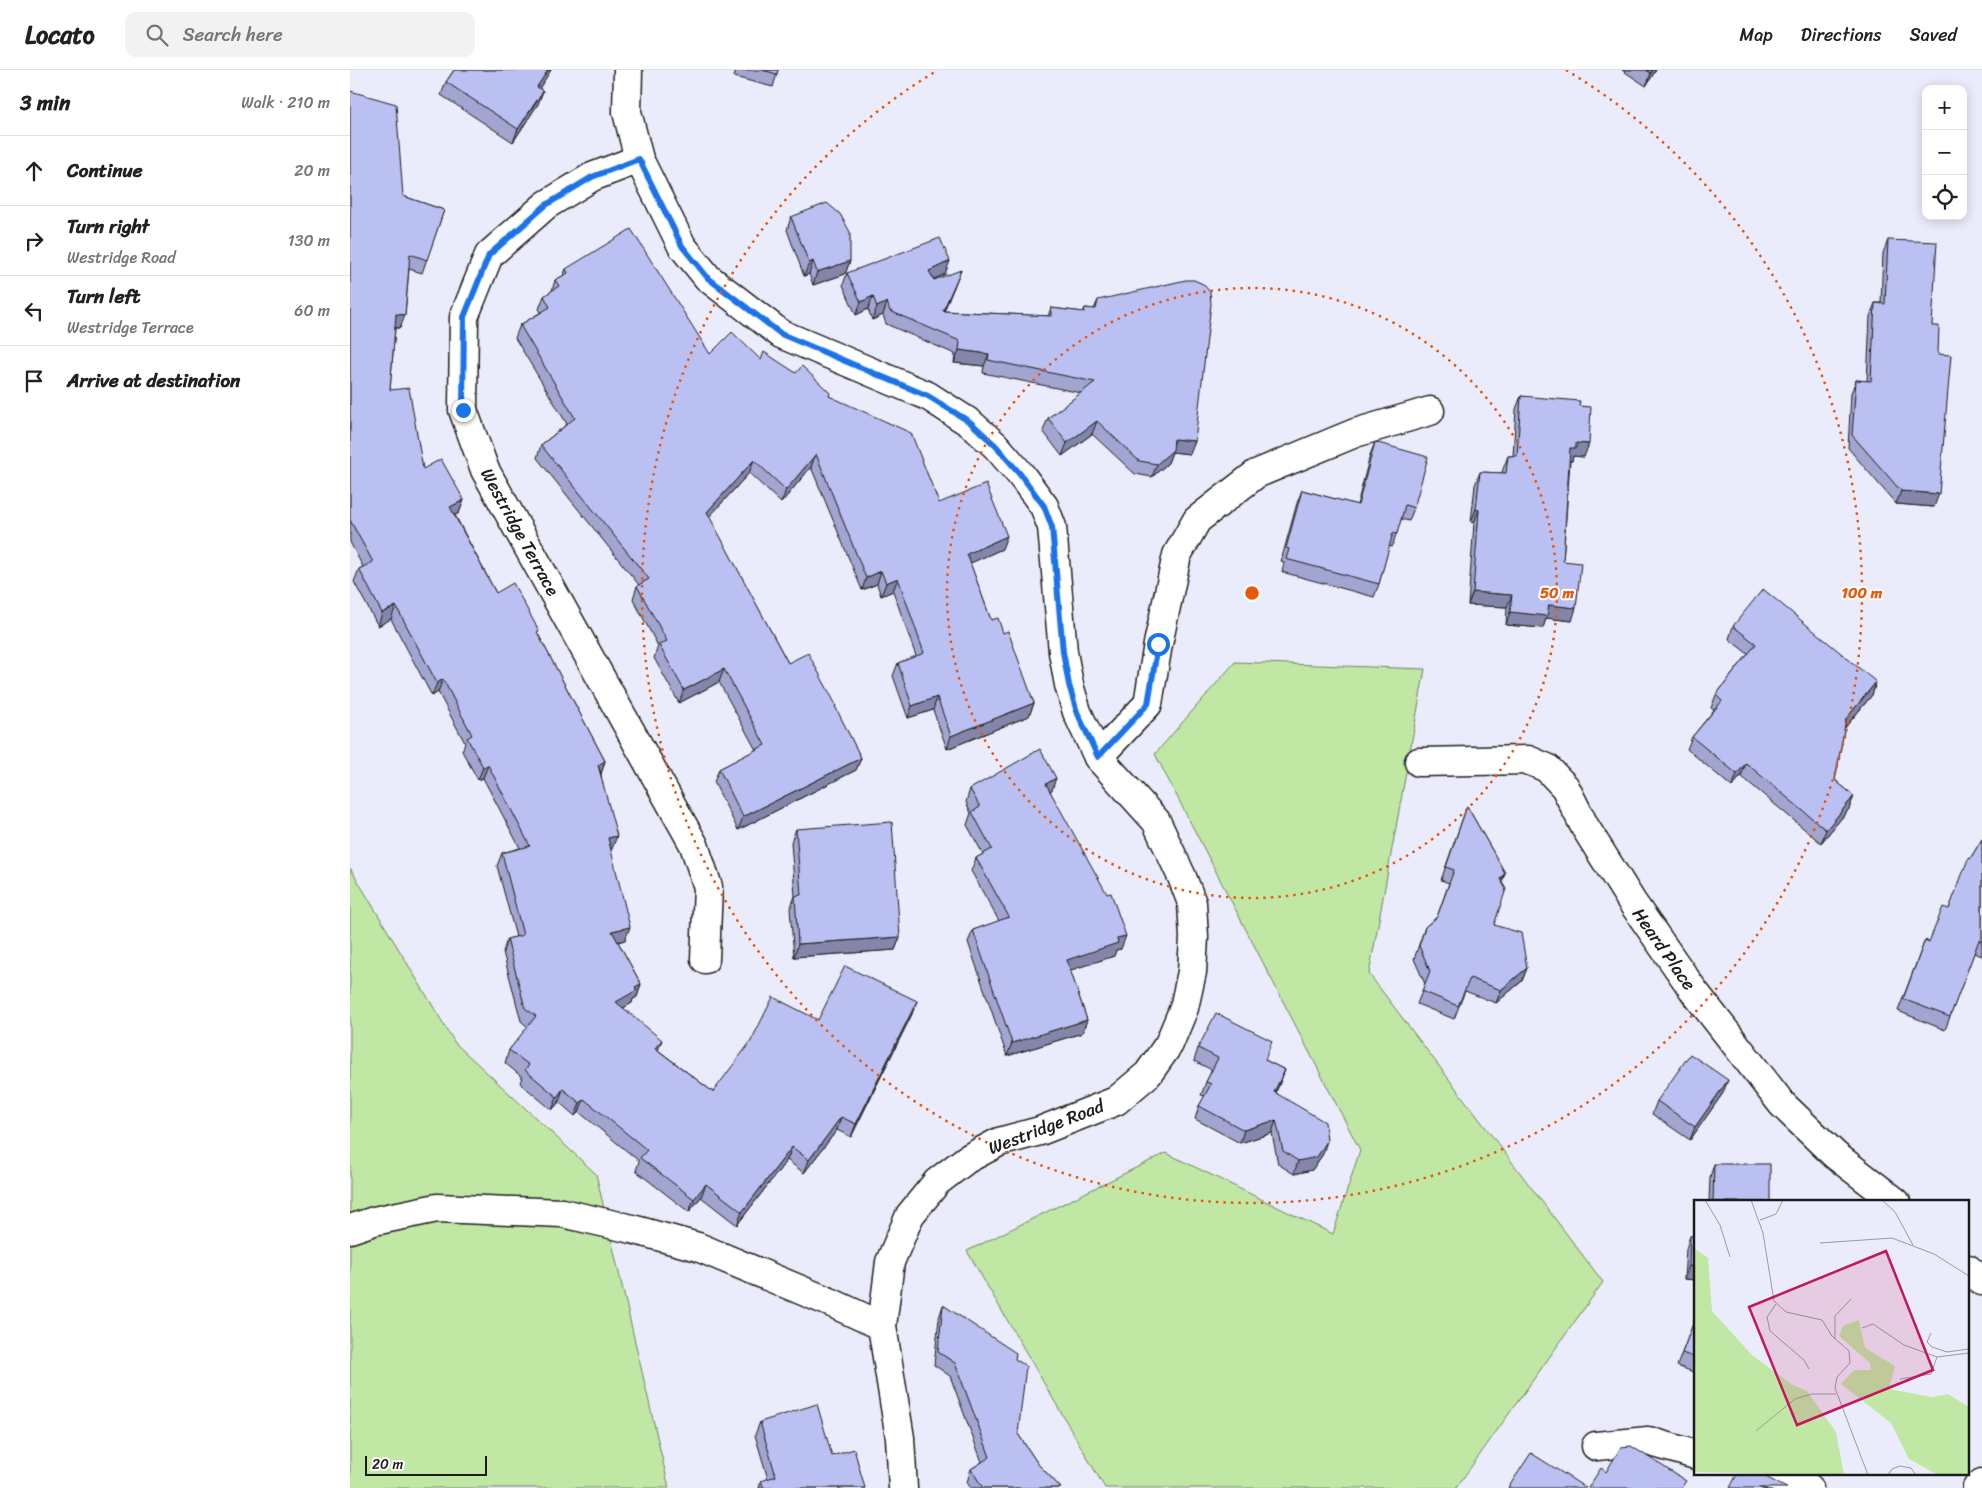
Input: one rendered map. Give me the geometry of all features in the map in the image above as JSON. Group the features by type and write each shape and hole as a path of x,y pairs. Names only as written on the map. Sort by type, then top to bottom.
{"street":[{"name":"Westridge Road","path":"628,70 627,112 639,159 682,246 708,278 781,334 928,396 970,422 996,446 1044,506 1052,527 1063,652 1069,685 1077,712 1098,757 1156,821 1192,903 1194,937 1192,972 1184,1008 1169,1044 1148,1074 1116,1101 1040,1131 1000,1142 967,1159 937,1182 910,1214 890,1262 882,1326 900,1438 904,1488"},
{"name":"Westridge Terrace","path":"639,159 592,177 546,205 489,255 464,317 463,410 485,470 694,845 708,887 705,959"},
{"path":"1098,757 1148,704 1158,644 1177,555 1197,520 1256,474 1355,433 1430,411"},
{"name":"Heard Place","path":"1419,762 1528,760 1547,768 1565,787 1585,827 1632,902 1694,992 1782,1104 1835,1155 1893,1200"},
{"path":"350,1229 374,1221 437,1208 562,1213 698,1247 882,1326"},
{"path":"1970,1271 1982,1282"},
{"path":"1596,1446 1648,1441 1694,1453"},
{"path":"1771,1476 1809,1488"},
{"path":"1977,1488 1982,1484"}],"green space":[{"path":"1235,662 1425,669 1369,974 1603,1282 1456,1488 1105,1488 967,1251 1166,1153 1333,1234 1360,1150 1155,754"},
{"path":"350,868 455,1043 596,1174 669,1488 350,1488"}],"building":[{"path":"454,70 548,70 537,87 543,91 518,129 446,82"},
{"path":"762,70 778,70 777,74"},
{"path":"350,91 396,104 403,196 444,210 427,260 410,254 405,315 396,314 390,390 409,388 423,469 441,459 464,500 450,507 496,593 513,583 605,761 598,765 617,836 608,838 630,927 612,931 641,984 635,987 637,990 616,1002 662,1040 655,1048 713,1092 751,1041 773,997 818,1020 845,966 917,1001 856,1124 841,1117 809,1160 792,1147 742,1212 706,1184 694,1199 640,1158 647,1150 584,1099 580,1103 563,1089 557,1097 525,1070 529,1065 509,1050 536,1016 525,1008 507,939 523,935 502,853 530,846 488,765 483,767 467,738 472,735 443,679 437,683 396,606 382,613 359,569 373,562 350,520"},
{"path":"827,203 840,214 850,232 850,261 817,272 813,261 809,263 791,217"},
{"path":"631,229 710,354 732,332 761,360 764,352 796,373 802,366 830,393 829,396 911,433 939,503 986,484 1007,536 967,554 991,620 998,618 1003,633 1008,631 1034,703 951,736 937,697 912,706 898,663 924,653 898,578 886,583 881,571 866,578 816,454 786,490 754,460 707,512 788,663 808,653 836,705 861,758 743,817 719,769 765,745 724,669 684,690 659,645 667,641 637,586 649,579 541,445 575,418 520,325 550,307 544,296 559,286 555,280 568,273 566,269"},
{"path":"940,238 950,261 929,271 934,280 961,270 943,311 1051,316 1051,308 1084,312 1085,308 1096,309 1098,300 1186,280 1194,280 1203,284 1210,292 1211,304 1195,441 1174,439 1173,450 1157,464 1139,461 1097,421 1067,443 1048,418 1095,382 988,360 989,354 959,350 960,341 890,311 887,302 877,307 873,296 861,302 847,273"},
{"path":"1888,240 1937,242 1932,326 1939,326 1938,354 1951,355 1939,494 1901,491 1852,435 1856,380 1871,381 1875,303 1885,304"},
{"path":"1521,396 1580,401 1579,406 1591,407 1589,444 1576,443 1576,448 1570,448 1563,561 1581,563 1576,608 1549,605 1547,616 1510,612 1512,595 1473,592 1479,510 1476,509 1480,472 1506,473 1508,456 1517,456"},
{"path":"1375,442 1428,457 1414,508 1405,505 1397,534 1393,533 1379,584 1286,559 1289,549 1286,548 1302,490 1358,505"},
{"path":"1763,589 1876,682 1846,719 1835,780 1854,796 1826,830 1746,763 1737,774 1692,737 1722,701 1716,695 1756,644 1733,626"},
{"path":"1040,749 1056,778 1046,784 1107,894 1111,893 1126,936 1117,938 1118,943 1067,960 1087,1020 1012,1043 973,930 1009,917 976,858 992,849 972,812 980,807 970,789"},
{"path":"1467,806 1505,873 1500,879 1506,889 1494,925 1521,933 1527,968 1501,990 1470,978 1458,1006 1422,991 1430,971 1419,946 1425,927 1437,917 1454,870 1446,867"},
{"path":"892,822 900,937 798,944 795,896 801,895 796,829"},
{"path":"1982,839 1982,942 1979,940 1950,1017 1903,999 1925,940 1929,942 1943,907 1949,909 1968,859 1970,859"},
{"path":"1216,1013 1272,1041 1265,1060 1285,1070 1274,1092 1325,1122 1327,1141 1317,1157 1298,1161 1283,1151 1276,1120 1244,1130 1199,1106 1211,1084 1206,1082 1218,1058 1198,1048"},
{"path":"1690,1054 1728,1080 1695,1127 1657,1101"},
{"path":"1714,1164 1770,1164 1770,1200 1713,1200"},
{"path":"1690,1236 1694,1236 1694,1267 1689,1266"},
{"path":"943,1305 1016,1353 1015,1359 1026,1366 1018,1434 1038,1464 1061,1488 983,1488 971,1469 990,1457 955,1363 938,1352"},
{"path":"1694,1321 1694,1357 1682,1353"},
{"path":"817,1404 832,1456 854,1449 865,1488 764,1488 761,1481 776,1476 760,1422"},
{"path":"1631,1446 1686,1481 1681,1488 1588,1488 1601,1468 1606,1472 1621,1447"},
{"path":"1531,1453 1586,1488 1508,1488"},
{"path":"1736,1476 1764,1476 1787,1488 1730,1488"}],"route":[{"path":"463,410 464,317 489,255 546,205 592,177 639,159 682,246 708,278 781,334 928,396 970,422 996,446 1021,475 1044,506 1052,527 1063,652 1069,685 1077,712 1098,757 1148,704 1158,644"}]}
